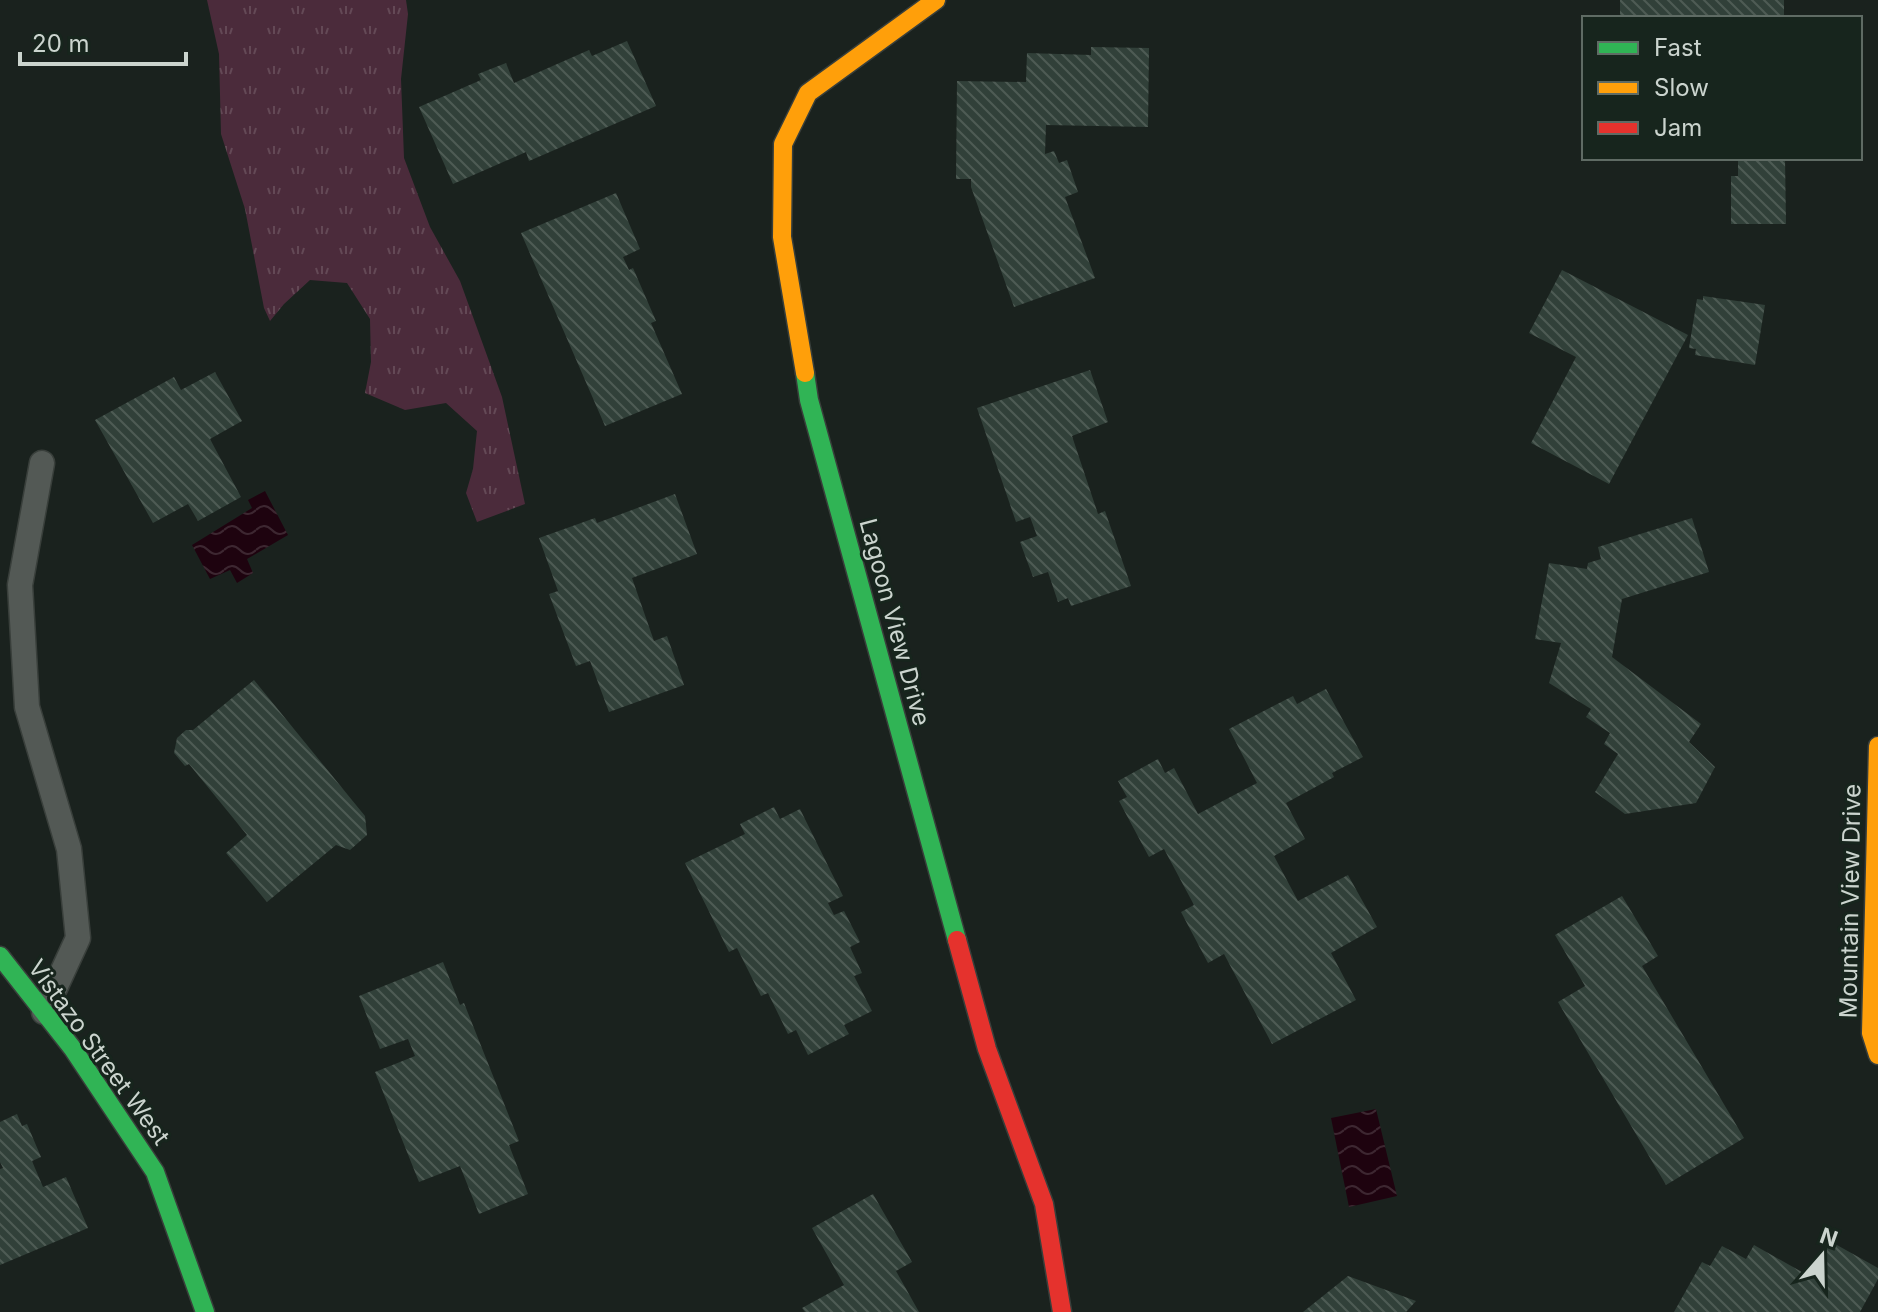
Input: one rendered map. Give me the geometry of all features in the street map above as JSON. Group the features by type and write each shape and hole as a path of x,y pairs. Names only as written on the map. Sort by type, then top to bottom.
{"street":[{"name":"Lagoon View Drive","path":"936,0 808,93 783,144 782,237 809,400 987,1049 1044,1204 1062,1312"},
{"name":"Mountain View Drive","path":"1878,746 1871,1033 1878,1055"},
{"name":"Vistazo Street West","path":"0,956 73,1049 155,1172 205,1312"}],"lane":[{"path":"42,463 20,585 27,707 69,849 78,938 44,1012"}],"green space":[{"path":"207,0 406,0 408,14 401,79 404,158 430,227 460,281 502,397 525,504 477,522 466,493 473,469 477,431 446,403 405,410 365,393 371,362 370,319 347,283 310,280 270,321 264,308 245,209 221,134 219,54"}],"water":[{"path":"265,491 288,535 247,559 253,573 237,583 230,570 210,579 192,545 252,508 248,500"},
{"path":"1376,1109 1397,1196 1349,1207 1331,1118"}],"building":[{"path":"1620,0 1784,0 1784,16 1620,16"},
{"path":"627,41 656,106 529,161 526,152 453,184 419,107 481,80 478,74 506,63 514,83 589,50 592,56"},
{"path":"1091,47 1149,48 1148,127 1046,125 1045,154 1054,151 1059,163 1067,160 1078,192 1065,197 1095,278 1014,307 971,187 971,179 956,179 957,81 1026,82 1027,53 1091,55"},
{"path":"1738,160 1785,160 1786,224 1731,224 1731,176 1738,176"},
{"path":"616,193 640,249 623,257 629,270 633,268 656,321 651,323 682,394 605,426 521,233"},
{"path":"1562,270 1688,335 1609,484 1531,443 1576,357 1529,333"},
{"path":"1703,296 1765,305 1755,365 1695,355 1696,349 1689,348 1697,299 1703,300"},
{"path":"1090,370 1108,422 1072,436 1098,514 1105,511 1131,586 1071,606 1068,598 1058,602 1048,572 1033,577 1020,542 1037,536 1030,517 1016,522 977,408"},
{"path":"215,372 242,421 210,439 241,497 198,521 188,504 153,523 95,420 174,377 181,390"},
{"path":"675,494 697,554 632,578 654,641 667,636 684,685 609,712 590,661 576,666 549,594 558,591 539,538 595,518 597,523"},
{"path":"1692,518 1709,572 1622,599 1612,657 1701,724 1689,742 1715,767 1696,803 1625,814 1595,792 1618,754 1604,744 1610,733 1586,717 1591,709 1549,683 1561,643 1535,639 1549,563 1587,569 1588,563 1601,559 1598,547"},
{"path":"254,680 365,816 367,835 350,850 336,845 267,902 226,853 247,835 189,764 185,766 174,753 177,738 186,730 193,730"},
{"path":"1326,689 1363,757 1286,803 1305,839 1274,856 1298,901 1348,875 1377,927 1331,953 1356,1000 1272,1044 1224,954 1208,963 1181,912 1194,905 1164,849 1149,857 1119,801 1127,797 1118,781 1158,759 1165,773 1174,768 1198,814 1257,783 1229,729 1293,696 1297,704"},
{"path":"774,807 780,819 800,809 843,896 828,903 834,915 844,911 860,942 850,947 862,973 854,976 872,1011 844,1025 849,1034 808,1055 796,1030 788,1034 768,993 761,996 737,948 729,952 685,863 745,834 740,824"},
{"path":"1622,896 1658,956 1642,966 1744,1138 1666,1185 1558,1002 1585,986 1555,935"},
{"path":"443,962 460,1005 464,1003 519,1141 509,1145 528,1194 479,1214 460,1166 419,1182 375,1072 415,1056 408,1039 380,1049 359,996"},
{"path":"17,1114 22,1126 27,1124 41,1157 32,1161 43,1187 66,1177 88,1228 0,1265 0,1169 3,1168 0,1162 0,1122"},
{"path":"873,1194 912,1262 896,1271 919,1312 805,1312 802,1308 844,1285 812,1228"},
{"path":"1828,1240 1878,1268 1878,1279 1860,1312 1674,1312 1702,1262 1710,1266 1722,1246 1746,1259 1754,1245 1809,1276"},
{"path":"1348,1276 1416,1301 1406,1312 1303,1312"}],"traffic: fast":[{"path":"805,373 809,400 957,940"},
{"path":"0,956 73,1049 155,1172 205,1312"}],"traffic: slow":[{"path":"805,373 782,237 783,144 808,93 936,0"},
{"path":"1878,746 1871,1033 1878,1055"}],"traffic: jam":[{"path":"957,940 987,1049 1044,1204 1062,1312"}]}
